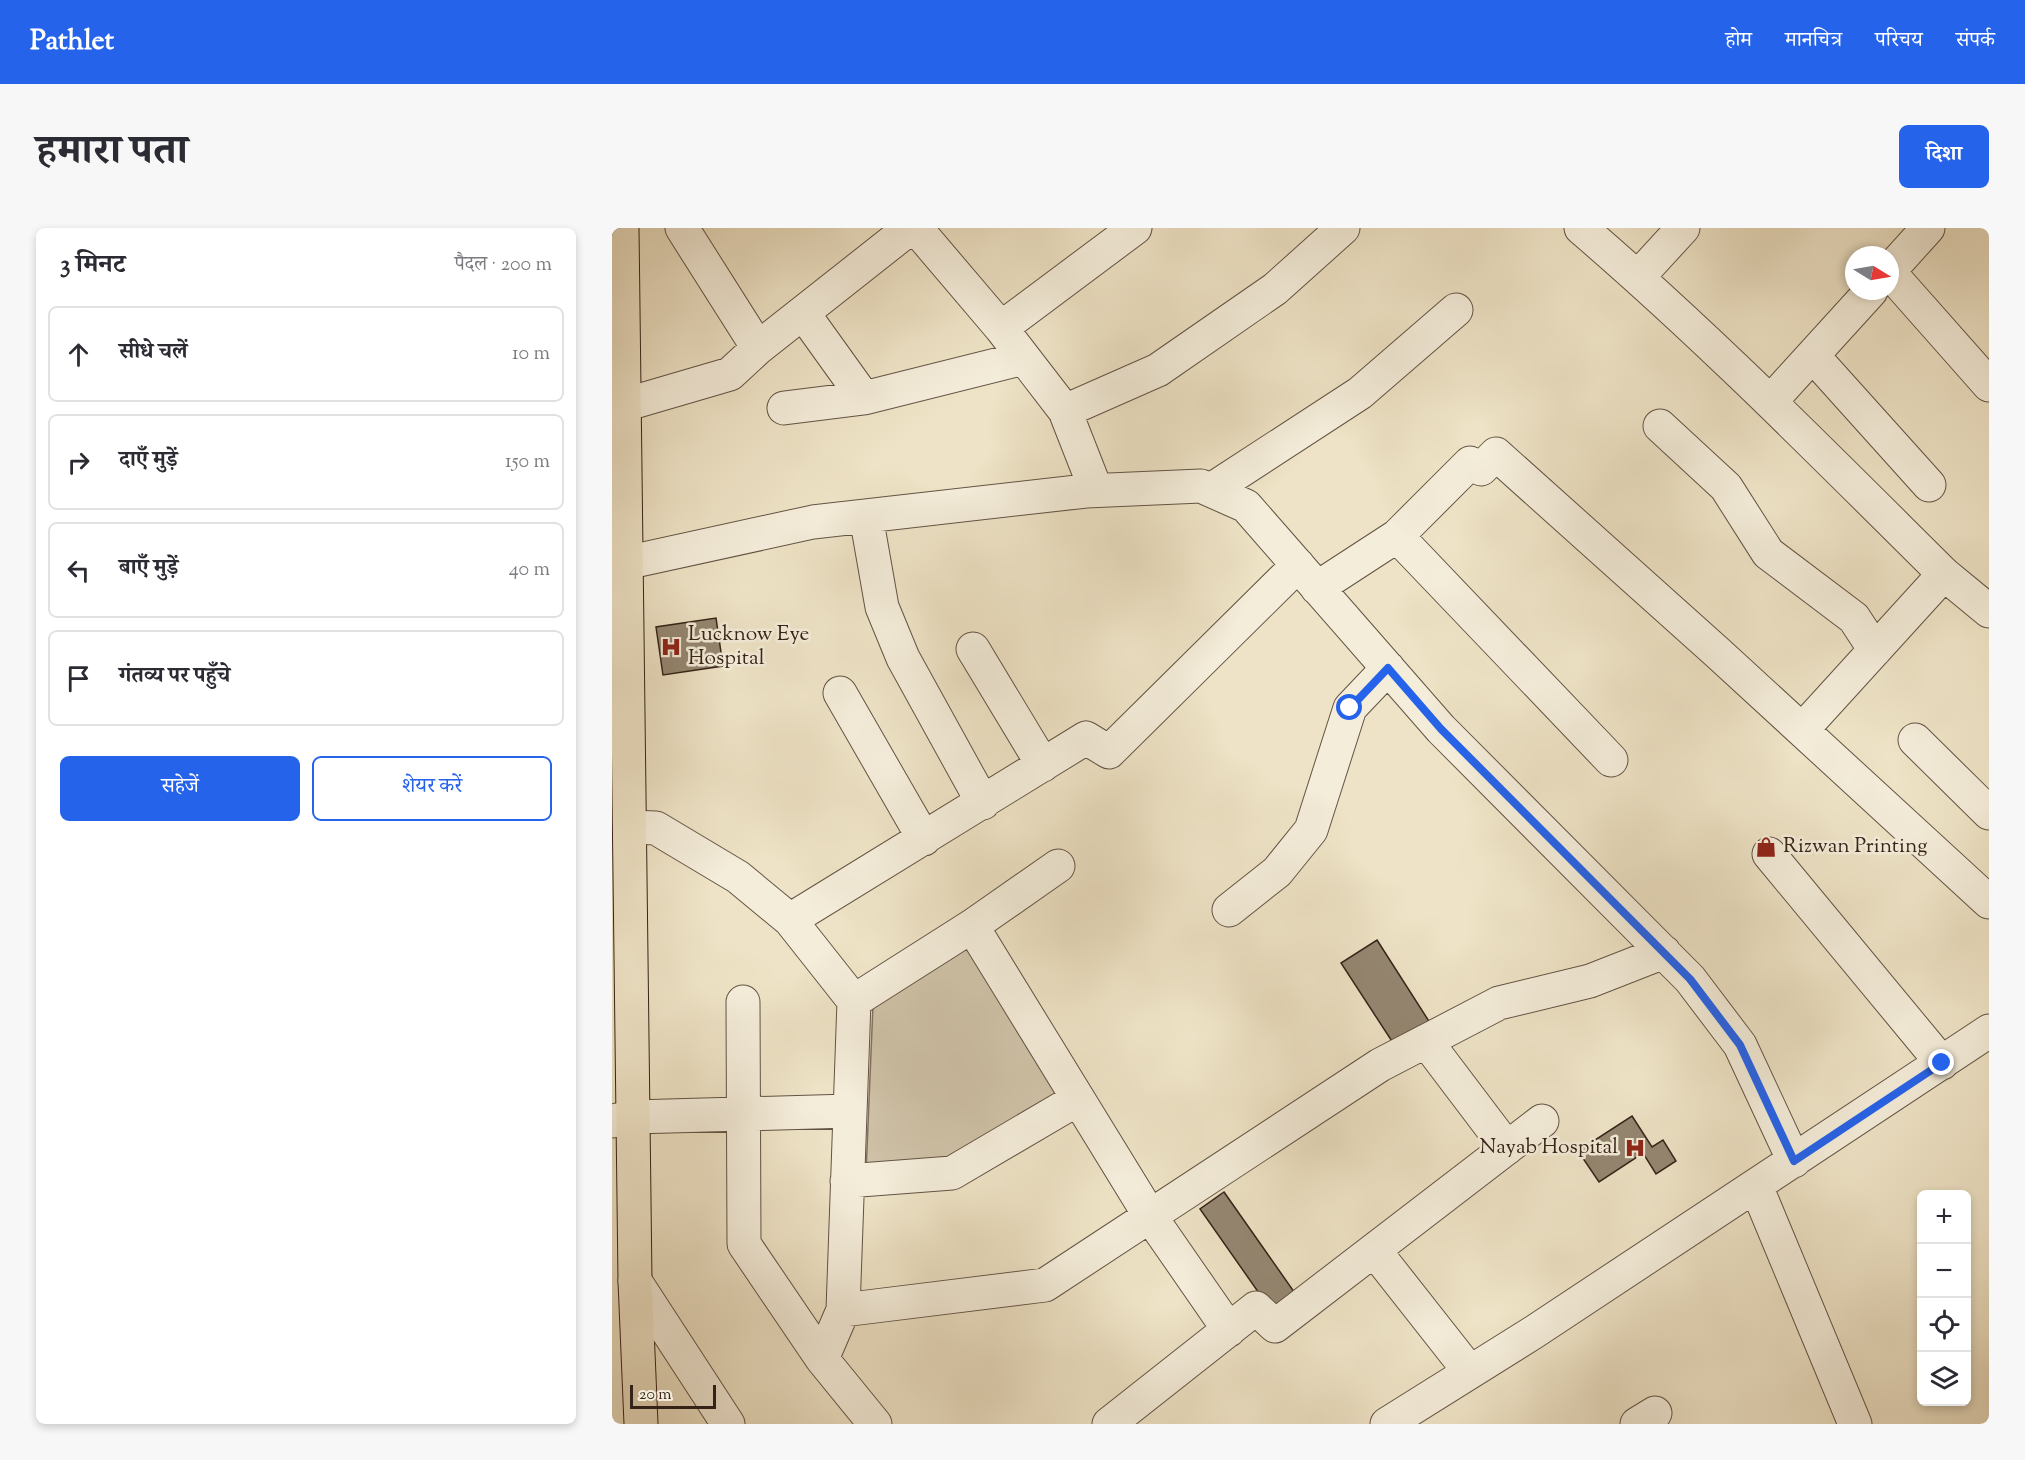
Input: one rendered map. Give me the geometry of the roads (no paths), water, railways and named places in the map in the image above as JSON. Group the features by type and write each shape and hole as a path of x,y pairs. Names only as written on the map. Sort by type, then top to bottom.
{"main road":[{"path":"622,228 624,405 620,564 630,827 622,1119 635,1281 641,1424"}],"street":[{"path":"682,228 758,348"},
{"path":"624,405 730,374 758,348 910,228"},
{"path":"916,228 1001,328 1065,411 1096,490"},
{"path":"1001,328 1136,228"},
{"path":"1065,411 1158,370 1275,289 1342,228"},
{"path":"1581,228 1638,277 1771,401 1944,574 1989,611"},
{"path":"1638,277 1683,228"},
{"path":"1899,262 1928,228"},
{"path":"1899,282 1989,385"},
{"path":"1771,401 1863,300"},
{"path":"1211,490 1360,393 1456,310"},
{"path":"803,313 864,398"},
{"path":"1813,356 1929,485"},
{"path":"784,408 864,398 1024,358"},
{"path":"1660,426 1726,487 1768,553 1854,618 1875,650"},
{"path":"790,920 1086,738 1109,752 1308,576 1397,536 1470,463 1481,469 1496,454 1989,902"},
{"path":"620,564 813,522 1096,490 1201,486 1246,506 1441,729 1690,979 1740,1045 1794,1161"},
{"path":"866,516 882,607 903,658 982,802"},
{"path":"1397,536 1611,760"},
{"path":"1802,730 1944,574"},
{"path":"973,649 1043,765"},
{"path":"1228,910 1277,872 1311,830 1350,708 1388,668"},
{"path":"840,693 924,839"},
{"path":"1915,740 1989,813"},
{"path":"630,827 656,828 738,877 790,920 854,1002 843,1310 822,1359"},
{"path":"1769,854 1942,1063"},
{"path":"854,1002 972,926 1058,866"},
{"path":"972,926 1150,1216 1229,1330"},
{"path":"843,1310 1045,1286 1380,1065 1498,1003 1590,981 1664,952"},
{"path":"743,1002 744,1244 822,1359 875,1424"},
{"path":"1387,1424 1756,1186 1989,1031"},
{"path":"1426,1041 1507,1148"},
{"path":"848,1181 952,1173 1078,1100"},
{"path":"622,1119 850,1111"},
{"path":"1109,1424 1257,1308 1275,1326 1542,1121"},
{"path":"1756,1186 1855,1424"},
{"path":"1374,1250 1470,1372"},
{"path":"635,1281 728,1424"}],"place":[{"name":"Lucknow Eye Hospital","path":"671,647"},
{"name":"Rizwan Printing","path":"1766,847"},
{"name":"Nayab Hospital","path":"1635,1148"}]}
